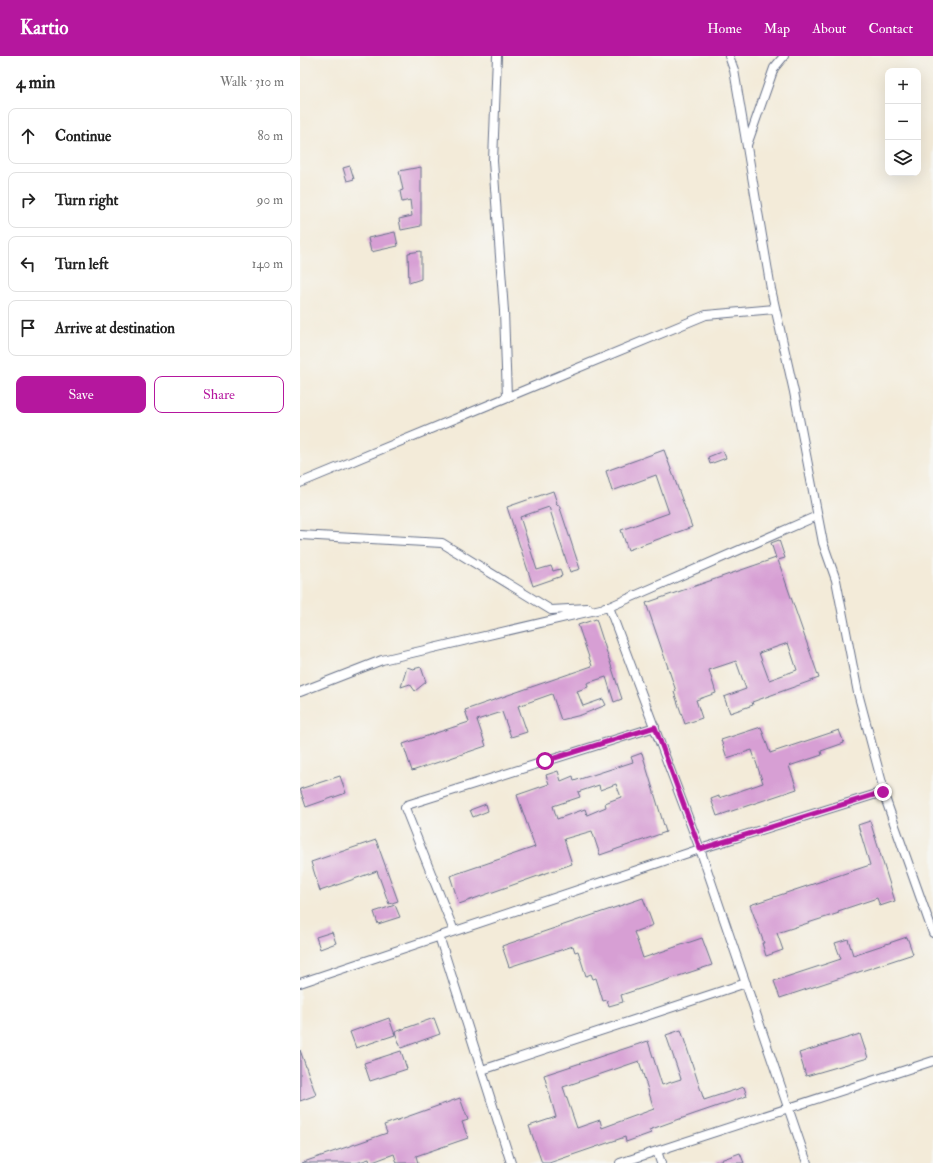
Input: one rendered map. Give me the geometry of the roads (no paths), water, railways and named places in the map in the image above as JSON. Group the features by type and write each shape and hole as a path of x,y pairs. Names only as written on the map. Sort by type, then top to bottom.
{"street":[{"path":"497,56 493,161 504,311 507,397"},
{"path":"729,56 734,70 775,309 794,392 823,544 836,580 858,693 882,783 883,792 933,933"},
{"path":"747,147 774,68 784,56"},
{"path":"300,483 706,315 775,309"},
{"path":"300,692 382,660 609,607 817,516"},
{"path":"300,535 442,543 551,610 609,607"},
{"path":"609,607 700,849 808,1163"},
{"path":"454,931 412,827 405,808 407,805 655,727"},
{"path":"300,983 700,849 883,792"},
{"path":"439,936 511,1163"},
{"path":"482,1070 746,983"},
{"path":"620,1163 933,1061"},
{"path":"657,1151 661,1163"}]}
